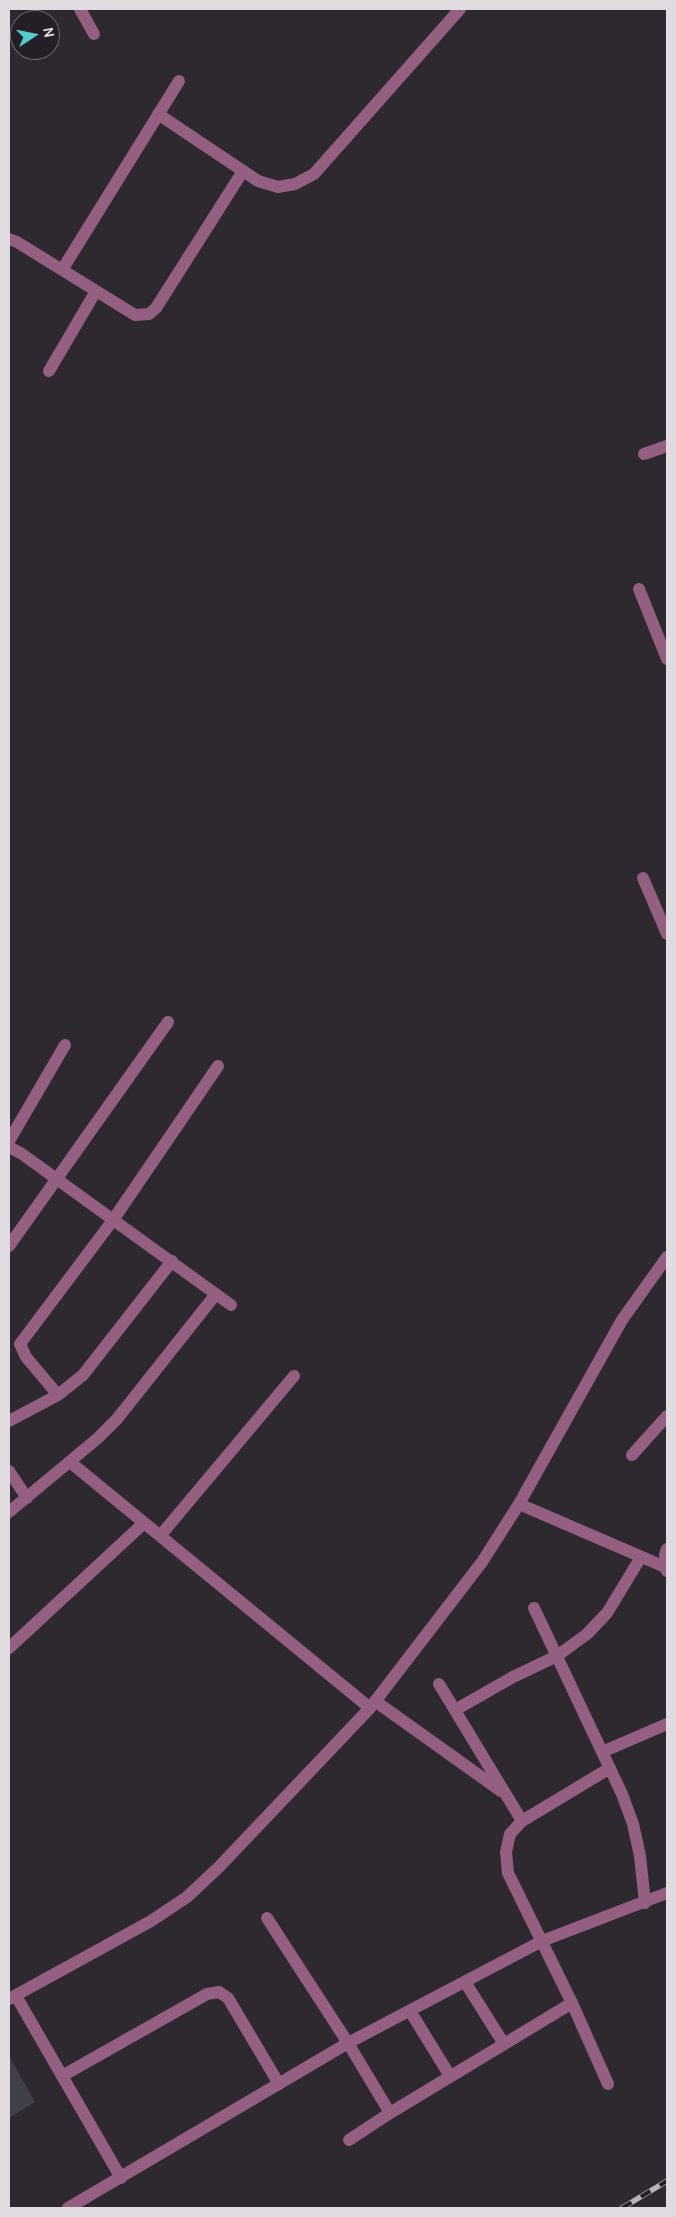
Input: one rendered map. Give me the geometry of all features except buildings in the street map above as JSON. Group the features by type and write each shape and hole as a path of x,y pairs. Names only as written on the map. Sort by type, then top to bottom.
{"street":[{"path":"80,9 94,34"},
{"path":"158,114 258,181 278,187 294,184 314,174 460,9"},
{"path":"62,270 179,81"},
{"path":"9,239 135,315 149,314 156,308 243,171"},
{"path":"49,371 96,291"},
{"path":"644,454 667,446"},
{"path":"639,589 667,659"},
{"path":"643,878 667,934"},
{"path":"9,1246 55,1178 168,1022"},
{"path":"9,1141 64,1045"},
{"path":"58,1396 26,1357 20,1344 113,1220 218,1066"},
{"path":"9,1116 17,1126"},
{"path":"9,1147 22,1154 231,1305"},
{"path":"120,2178 62,2076 12,1997 151,1921 187,1896 219,1868 373,1704 482,1562 519,1504 622,1320 667,1259"},
{"path":"9,1421 35,1406 58,1396 83,1376 172,1262"},
{"path":"9,1512 98,1438 117,1418 216,1294"},
{"path":"160,1536 294,1376"},
{"path":"632,1455 667,1416"},
{"path":"70,1462 160,1536 373,1704 505,1794"},
{"path":"9,1470 27,1498"},
{"path":"519,1504 666,1569 665,1555 667,1549"},
{"path":"9,1648 144,1523"},
{"path":"455,1710 513,1677 556,1656 597,1625 641,1557"},
{"path":"534,1608 610,1768 633,1824 640,1856 645,1903"},
{"path":"439,1684 522,1822"},
{"path":"602,1752 667,1724"},
{"path":"608,2084 572,2003 508,1873 506,1852 510,1834 522,1822 610,1768"},
{"path":"68,2208 348,2043 542,1942 667,1893"},
{"path":"268,1918 348,2043 390,2113"},
{"path":"465,1982 504,2044"},
{"path":"62,2076 207,1994 219,1992 228,1998 279,2084"},
{"path":"349,2140 450,2076 572,2003"},
{"path":"410,2011 450,2076"}],"railway":[{"path":"622,2208 667,2181"}]}
